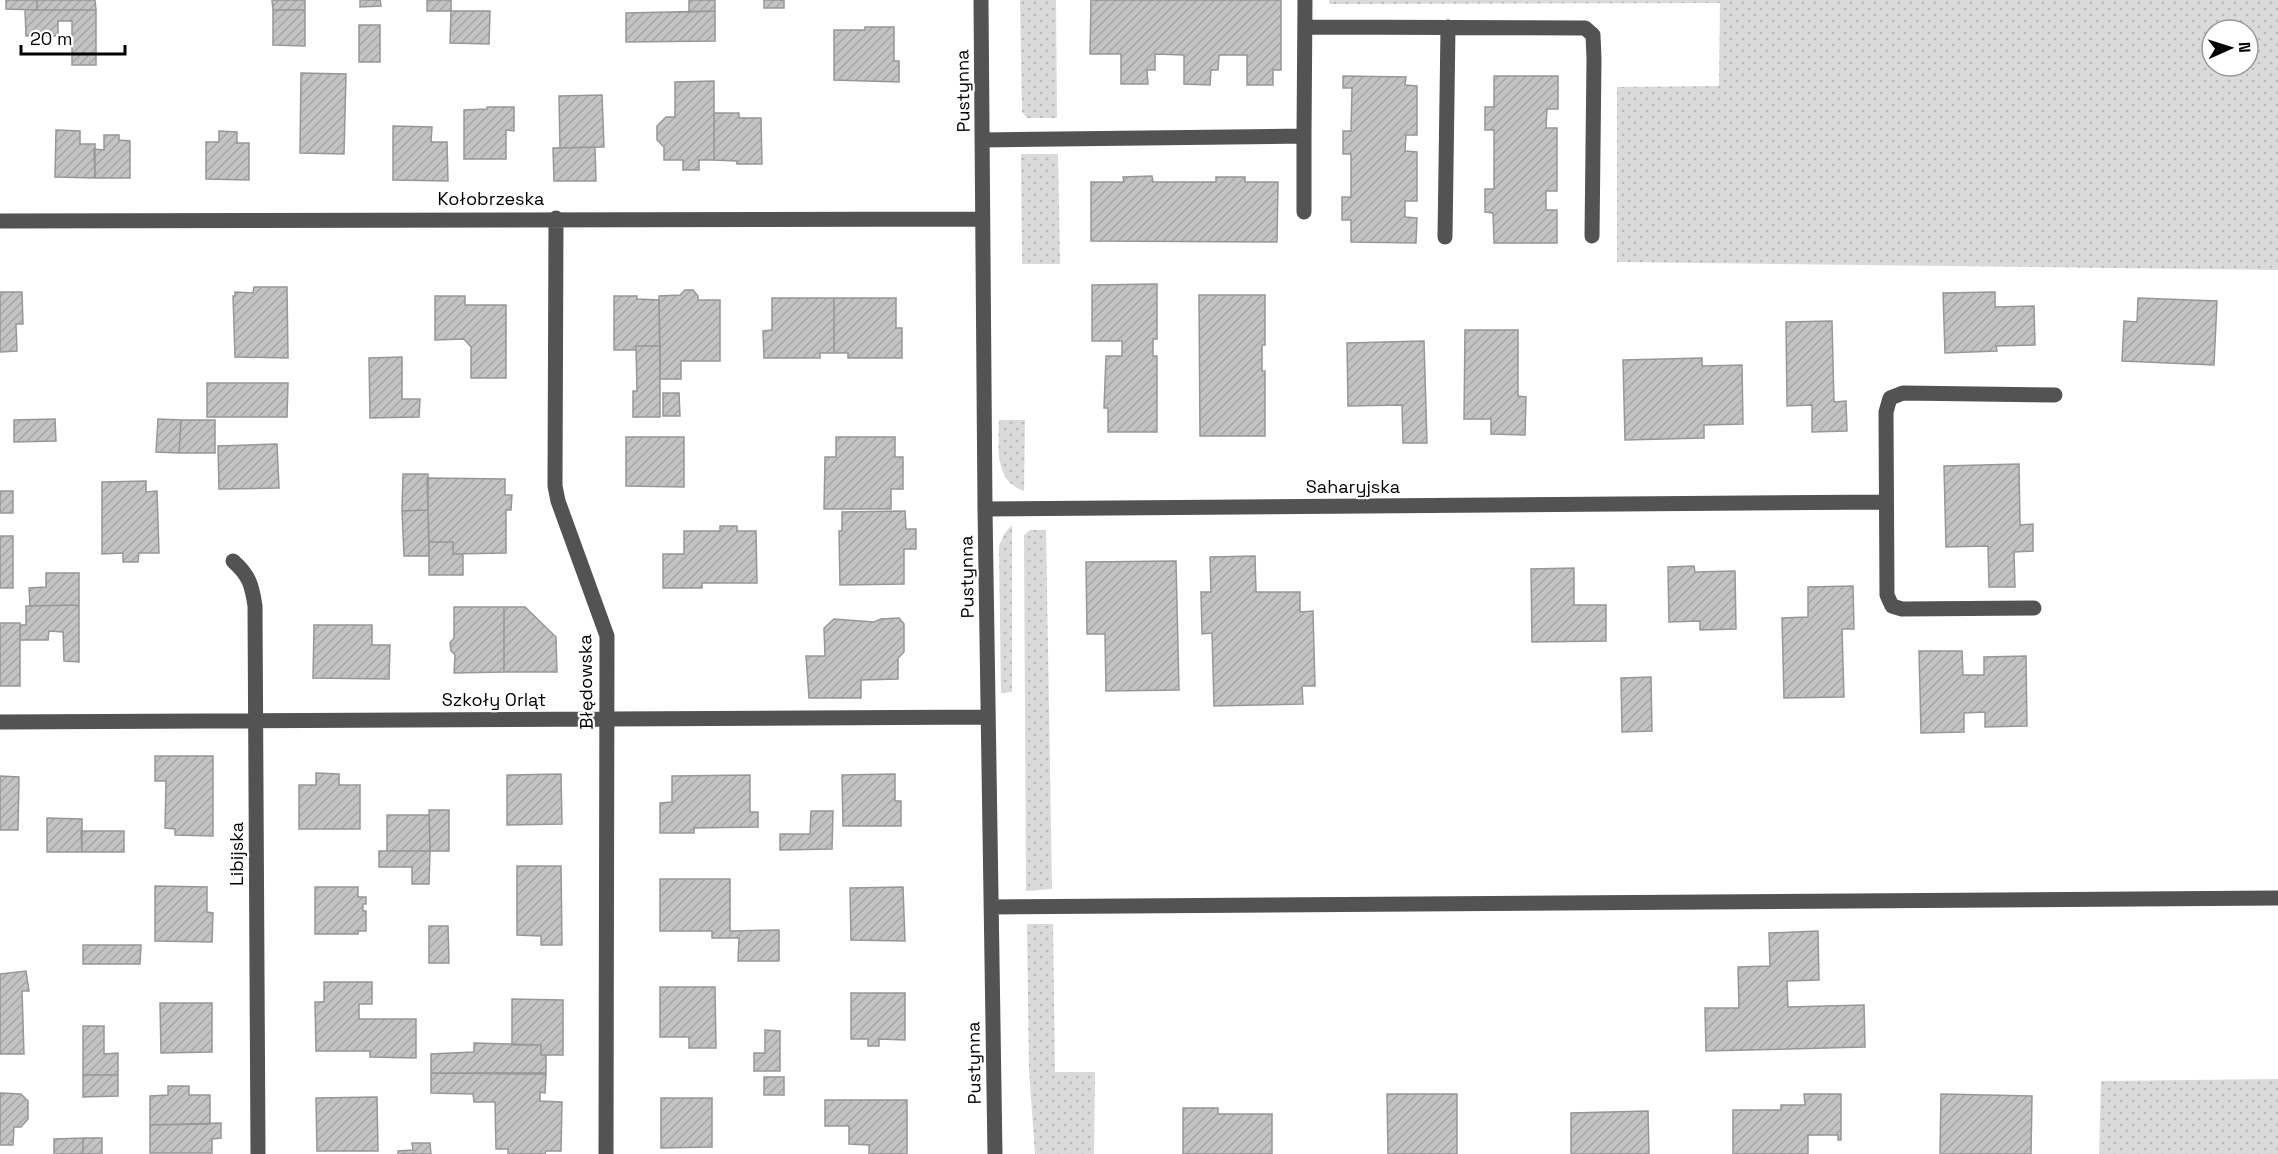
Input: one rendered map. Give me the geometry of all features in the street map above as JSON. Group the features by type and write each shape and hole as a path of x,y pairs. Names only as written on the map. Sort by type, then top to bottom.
{"street":[{"name":"Pustynna","path":"981,0 985,509 995,1154"},
{"path":"1304,212 1305,0"},
{"path":"1305,27 1585,28 1593,35 1594,59 1592,236"},
{"path":"1445,237 1448,27"},
{"path":"983,140 1304,136"},
{"name":"Błędowska","path":"556,219 555,486 558,501 607,636 606,1154"},
{"name":"Kołobrzeska","path":"0,221 982,219"},
{"path":"2034,608 1902,609 1892,606 1887,595 1886,412 1890,398 1904,393 2055,395"},
{"name":"Saharyjska","path":"985,509 1885,502"},
{"name":"Libijska","path":"233,561 245,572 253,589 255,606 258,1154"},
{"name":"Szkoły Orląt","path":"0,722 988,717"},
{"path":"991,907 2278,898"}],"shaded area":[{"path":"1020,0 1056,0 1057,118 1027,118 1022,112"},
{"path":"1329,0 2278,0 2278,270 1617,262 1617,87 1719,86 1720,3 1329,4"},
{"path":"1021,154 1058,154 1060,264 1022,264"},
{"path":"999,420 1025,420 1024,491 1014,486 1002,471 999,451"},
{"path":"1012,525 1012,692 1001,693 999,546 1004,534"},
{"path":"1030,530 1046,530 1052,889 1026,891 1024,535"},
{"path":"1027,924 1053,924 1055,1072 1095,1072 1094,1154 1035,1154 1029,1070"},
{"path":"2278,1079 2278,1154 2099,1154 2101,1081"}],"building":[{"path":"6,0 37,0 37,10 6,9"},
{"path":"37,0 95,0 96,10 37,10"},
{"path":"272,0 305,0 305,10 273,10"},
{"path":"360,0 380,0 381,6 360,7"},
{"path":"427,0 451,0 451,11 427,11"},
{"path":"689,0 715,0 715,11 689,12"},
{"path":"764,0 784,0 784,8 764,8"},
{"path":"1091,0 1281,0 1281,70 1273,70 1273,85 1247,85 1247,55 1219,55 1218,70 1211,70 1210,85 1184,84 1184,55 1155,54 1155,70 1147,70 1148,84 1121,84 1121,54 1090,54"},
{"path":"25,10 96,10 96,65 72,65 72,21 58,21 58,36 26,36"},
{"path":"273,10 305,10 305,46 273,45"},
{"path":"451,11 490,11 489,44 450,43"},
{"path":"715,11 715,41 626,42 626,13"},
{"path":"359,25 380,25 380,62 359,62"},
{"path":"865,27 894,27 894,61 899,61 899,82 834,80 834,30 865,30"},
{"path":"301,73 346,74 344,154 300,153"},
{"path":"1343,76 1406,77 1405,85 1417,86 1417,135 1406,135 1405,151 1417,152 1417,201 1405,201 1405,217 1417,218 1416,243 1351,242 1351,220 1342,220 1342,197 1351,197 1351,154 1343,154 1343,131 1351,131 1352,88 1343,88"},
{"path":"1494,76 1558,76 1558,109 1547,109 1546,128 1557,128 1557,191 1546,191 1546,210 1557,210 1557,243 1494,243 1493,213 1485,212 1485,189 1494,189 1494,130 1485,130 1485,107 1494,107"},
{"path":"714,81 714,160 699,160 699,170 683,170 683,160 664,160 664,147 657,140 657,126 666,117 675,117 675,82"},
{"path":"602,95 604,147 560,148 559,96"},
{"path":"487,107 514,107 514,131 506,130 506,159 464,159 464,110 487,109"},
{"path":"714,113 739,113 739,118 761,118 762,164 737,164 737,161 714,160"},
{"path":"393,126 432,127 431,142 447,142 448,181 393,180"},
{"path":"56,130 80,131 80,144 95,144 95,178 55,177"},
{"path":"219,131 237,132 237,143 249,143 249,180 206,179 206,142 219,142"},
{"path":"104,135 119,135 119,140 130,141 130,178 95,178 94,149 104,150"},
{"path":"595,147 596,181 554,181 553,148"},
{"path":"1152,176 1153,182 1216,182 1216,177 1245,177 1245,182 1278,182 1277,242 1091,241 1091,182 1124,182 1123,177"},
{"path":"1157,284 1157,339 1153,339 1153,356 1157,356 1157,432 1108,432 1108,408 1104,408 1106,356 1122,356 1122,341 1092,341 1092,285"},
{"path":"254,287 287,287 288,358 235,357 233,296 235,292 253,293"},
{"path":"685,290 693,290 698,300 720,300 720,361 681,361 681,379 660,379 659,296 680,295"},
{"path":"0,292 22,292 23,324 16,324 17,351 0,352"},
{"path":"1995,292 1995,307 2034,306 2035,345 1996,346 1997,351 1945,353 1943,293"},
{"path":"1199,295 1265,295 1265,345 1262,345 1262,371 1265,371 1265,436 1200,436"},
{"path":"435,296 465,296 465,305 506,305 506,378 471,378 471,347 464,339 435,340"},
{"path":"614,296 637,296 637,299 659,300 660,346 636,346 636,350 614,350"},
{"path":"772,298 834,298 834,353 820,353 820,358 764,358 763,331 772,330"},
{"path":"834,298 896,298 896,328 902,328 902,358 848,358 848,353 834,353"},
{"path":"2138,298 2217,301 2214,365 2122,361 2124,321 2137,322"},
{"path":"1832,321 1834,402 1846,401 1847,431 1812,432 1812,405 1787,406 1786,322"},
{"path":"1465,330 1518,330 1518,396 1526,397 1525,435 1491,434 1491,419 1464,419"},
{"path":"1424,341 1427,443 1403,443 1402,405 1348,406 1347,343"},
{"path":"636,346 660,346 660,417 633,417 633,391 637,391"},
{"path":"402,357 402,399 420,399 419,417 370,418 369,358"},
{"path":"1702,358 1702,366 1742,365 1743,424 1704,425 1704,438 1625,440 1623,360"},
{"path":"207,383 288,383 287,417 207,417"},
{"path":"663,393 679,393 680,416 663,416"},
{"path":"55,419 56,441 14,442 14,420"},
{"path":"158,419 181,420 179,453 156,452"},
{"path":"181,420 215,420 215,453 179,453"},
{"path":"626,437 684,437 684,487 626,486"},
{"path":"836,437 895,437 895,457 903,457 903,489 891,489 891,509 824,509 825,457 836,457"},
{"path":"277,444 279,488 219,489 218,446"},
{"path":"2019,464 2020,525 2033,524 2033,551 2014,552 2015,587 1989,587 1988,546 1946,547 1944,466"},
{"path":"403,474 428,474 428,510 402,511"},
{"path":"427,478 505,479 505,495 512,495 511,510 506,510 506,553 453,554 453,542 429,542"},
{"path":"146,481 146,492 157,491 159,553 139,553 138,562 123,562 123,553 102,554 102,482"},
{"path":"0,491 13,491 13,513 0,513"},
{"path":"428,510 429,556 404,556 402,511"},
{"path":"905,511 906,529 916,529 916,549 904,549 904,584 840,585 839,531 842,531 842,512"},
{"path":"720,526 737,526 737,531 756,531 757,583 702,583 702,588 663,588 663,554 684,554 684,531 720,531"},
{"path":"0,536 13,536 13,588 0,588"},
{"path":"429,542 453,542 453,554 463,554 463,575 429,575"},
{"path":"1255,556 1256,592 1300,592 1300,612 1313,611 1315,686 1302,686 1303,704 1214,706 1212,633 1202,634 1201,592 1211,592 1210,557"},
{"path":"1176,561 1179,690 1106,691 1105,634 1087,634 1086,562"},
{"path":"1694,566 1695,572 1735,571 1736,629 1700,630 1700,621 1669,622 1668,567"},
{"path":"1574,568 1574,605 1606,605 1606,641 1532,642 1531,569"},
{"path":"46,573 79,573 79,605 30,606 29,588 46,587"},
{"path":"1853,586 1854,629 1842,629 1844,697 1784,698 1782,618 1808,617 1808,587"},
{"path":"79,605 79,662 64,661 63,632 49,631 48,640 20,640 20,625 26,625 26,606"},
{"path":"454,607 504,607 504,672 454,673 455,655 451,651 450,643 454,638"},
{"path":"504,607 525,607 556,637 557,672 504,672"},
{"path":"899,618 904,624 904,652 898,658 898,679 861,680 861,698 809,698 806,656 825,656 824,628 834,619 874,622 881,619"},
{"path":"0,623 20,623 20,686 0,686"},
{"path":"314,625 372,625 372,645 390,645 389,679 313,678"},
{"path":"1919,651 1962,651 1963,675 1984,675 1984,657 2026,656 2027,726 1985,727 1985,712 1964,713 1964,732 1921,733"},
{"path":"1651,677 1652,731 1622,732 1621,678"},
{"path":"155,756 213,756 213,836 175,835 175,829 165,828 166,781 155,781"},
{"path":"316,773 339,774 339,785 360,785 360,829 299,829 299,785 316,785"},
{"path":"561,774 562,824 507,825 507,775"},
{"path":"895,774 895,801 901,801 901,826 843,826 842,775"},
{"path":"750,775 750,812 758,812 758,827 694,828 694,833 660,833 660,803 672,802 672,776"},
{"path":"0,776 19,777 18,830 0,830"},
{"path":"429,810 449,810 449,851 430,851"},
{"path":"811,811 833,811 832,849 780,850 780,834 810,834"},
{"path":"387,815 429,815 430,851 387,851"},
{"path":"47,818 82,819 82,852 47,852"},
{"path":"81,831 124,831 124,852 82,852"},
{"path":"379,851 430,851 429,884 412,884 412,867 379,867"},
{"path":"517,866 561,866 562,945 541,945 541,936 517,935"},
{"path":"660,879 730,879 730,931 779,930 779,961 738,961 739,938 712,938 712,931 660,931"},
{"path":"155,886 207,887 207,912 213,913 212,942 155,941"},
{"path":"315,887 358,887 358,897 366,897 363,911 366,911 366,931 358,931 358,934 315,934"},
{"path":"903,887 905,941 851,940 850,888"},
{"path":"429,926 448,926 449,963 429,963"},
{"path":"1818,931 1819,980 1787,981 1788,1007 1864,1005 1865,1047 1706,1051 1705,1008 1739,1008 1738,967 1770,966 1769,933"},
{"path":"83,945 141,945 140,964 83,964"},
{"path":"26,971 29,991 22,991 24,1054 0,1054 0,974"},
{"path":"324,982 372,982 372,1004 359,1004 359,1019 416,1019 416,1058 370,1057 370,1051 316,1051 315,1002 324,1002"},
{"path":"660,987 715,987 716,1048 689,1048 689,1037 660,1037"},
{"path":"851,993 905,993 905,1040 879,1039 879,1046 868,1046 868,1039 851,1039"},
{"path":"512,999 563,1000 563,1055 541,1055 541,1045 512,1045"},
{"path":"160,1003 212,1003 212,1052 161,1053"},
{"path":"83,1026 104,1026 104,1054 118,1053 118,1075 83,1075"},
{"path":"765,1030 780,1031 780,1071 754,1071 754,1053 765,1053"},
{"path":"474,1043 541,1045 541,1055 546,1055 546,1073 431,1073 431,1054 474,1052"},
{"path":"431,1073 546,1074 545,1093 540,1092 540,1101 562,1102 561,1151 546,1151 545,1154 508,1154 508,1149 496,1149 495,1102 474,1102 473,1094 431,1093"},
{"path":"83,1075 118,1075 118,1096 83,1097"},
{"path":"764,1077 784,1077 784,1095 764,1095"},
{"path":"168,1086 189,1086 189,1095 210,1095 210,1124 150,1125 150,1096 168,1095"},
{"path":"0,1093 21,1094 28,1101 28,1119 21,1127 14,1127 13,1145 0,1145"},
{"path":"1387,1094 1457,1094 1457,1154 1388,1154"},
{"path":"1804,1094 1841,1094 1841,1140 1838,1140 1838,1135 1808,1135 1808,1154 1733,1154 1733,1110 1781,1110 1781,1105 1805,1105"},
{"path":"1941,1094 2032,1096 2031,1154 1940,1154"},
{"path":"377,1097 378,1151 317,1151 316,1098"},
{"path":"661,1098 712,1098 712,1147 661,1148"},
{"path":"825,1100 907,1100 907,1154 869,1154 869,1145 849,1144 849,1126 825,1126"},
{"path":"1183,1108 1218,1108 1218,1114 1272,1114 1272,1154 1183,1154"},
{"path":"1648,1111 1649,1154 1571,1154 1571,1113"},
{"path":"221,1123 221,1138 212,1139 212,1153 150,1153 150,1125"},
{"path":"83,1138 83,1154 54,1154 54,1139"},
{"path":"83,1138 102,1138 102,1154 83,1154"},
{"path":"412,1143 430,1143 431,1154 398,1154 398,1151 413,1150"}]}
